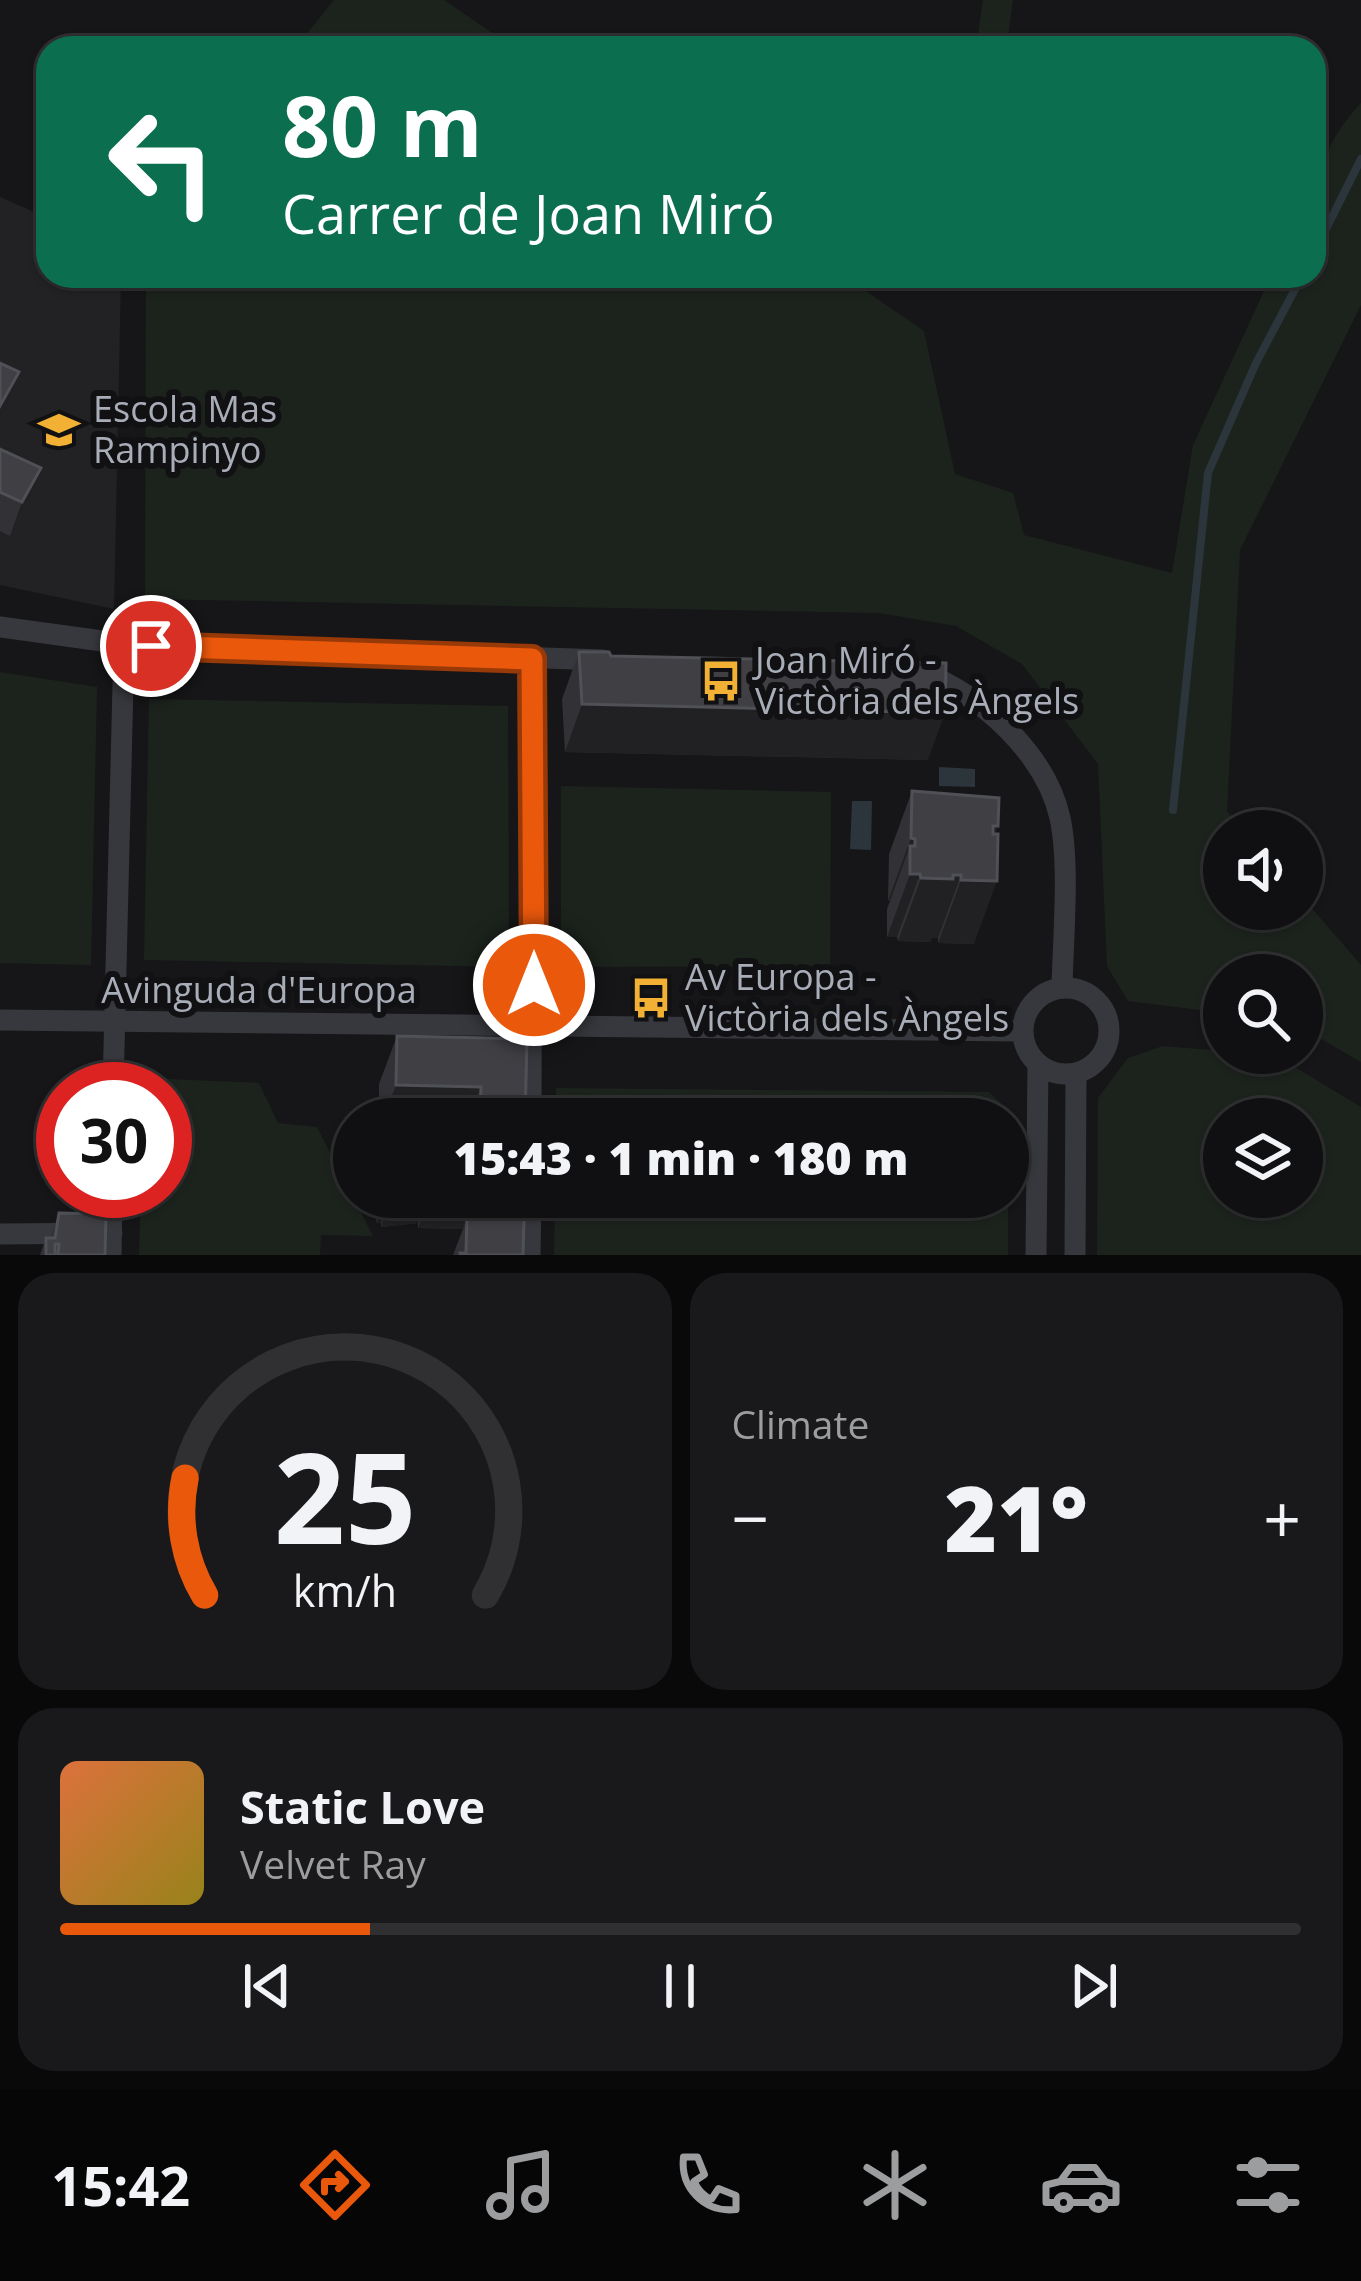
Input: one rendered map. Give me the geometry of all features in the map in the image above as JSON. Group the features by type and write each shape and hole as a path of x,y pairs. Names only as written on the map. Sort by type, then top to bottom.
{"street":[{"path":"0,627 124,644 632,660"},
{"path":"113,1062 124,644"},
{"path":"531,1098 532,659"},
{"path":"904,668 942,680 993,718 1044,777 1060,818 1062,988"},
{"path":"1062,988 1086,992 1098,1001 1110,1030 1099,1060 1076,1073 1057,1073 1038,1064 1030,1057 1022,1031 1033,1002 1062,988"},
{"name":"Avinguda d'Europa","path":"0,1020 1022,1031"},
{"path":"1036,1255 1038,1064"},
{"path":"1075,1255 1076,1073"},
{"path":"530,1218 530,1255"},
{"path":"0,1234 111,1244"}],"shaded area":[{"path":"334,0 444,0 496,36 305,36"},
{"path":"983,0 1013,0 1008,36 978,36"},
{"path":"1361,103 1361,305 1240,550 1227,810 1203,810 1203,930 1323,930 1323,921 1361,965 1361,1062 1323,1040 1323,954 1203,954 1203,1010 1128,1001 1107,966 1098,764 1022,664 956,626 879,613 145,599 146,288 861,288 924,331 955,474 1013,493 1024,535 1172,573 1193,445 1265,288 1326,288 1326,156"},
{"name":"Escola Mas Rampinyo","path":"0,197 36,213 36,288 121,288 114,609 0,585"},
{"path":"0,672 97,687 91,965 0,963"},
{"path":"149,699 508,706 509,967 144,960"},
{"path":"939,767 975,769 975,787 939,786"},
{"path":"561,786 831,792 830,966 561,967"},
{"path":"852,801 872,801 871,850 850,849"},
{"path":"1163,1046 1203,1049 1203,1074 1306,1074 1361,1107 1361,1255 1097,1255 1098,1098 1128,1058"},
{"path":"192,1080 259,1083 278,1123 317,1127 333,1158 333,1218 364,1218 373,1236 321,1235 320,1255 139,1255 140,1218 192,1218"},
{"path":"556,1088 989,1092 996,1098 556,1098"},
{"path":"555,1218 1008,1218 1008,1255 554,1255"}],"building":[{"path":"0,363 19,372 0,406"},
{"path":"0,449 41,468 22,502 0,492"},
{"path":"579,652 946,663 945,713 582,704"},
{"path":"912,791 999,798 998,826 993,826 993,834 998,834 997,881 910,874 910,846 915,846"},
{"path":"397,1036 527,1039 526,1098 481,1098 481,1087 396,1085"},
{"path":"58,1218 106,1218 105,1255 58,1255 59,1244 55,1244 55,1255 46,1255 46,1238 55,1238"},
{"path":"467,1218 524,1218 523,1255 460,1255 466,1253"}],"waterway":[{"path":"1326,229 1361,159"},
{"path":"1173,810 1208,473 1256,363 1296,288"}],"place":[{"name":"Escola Mas Rampinyo","path":"59,430"},
{"name":"Joan Miró - Victòria dels Àngels","path":"721,681"},
{"name":"Av Europa - Victòria dels Àngels","path":"651,998"}],"route":[{"path":"151,646 532,659 534,985"}]}
